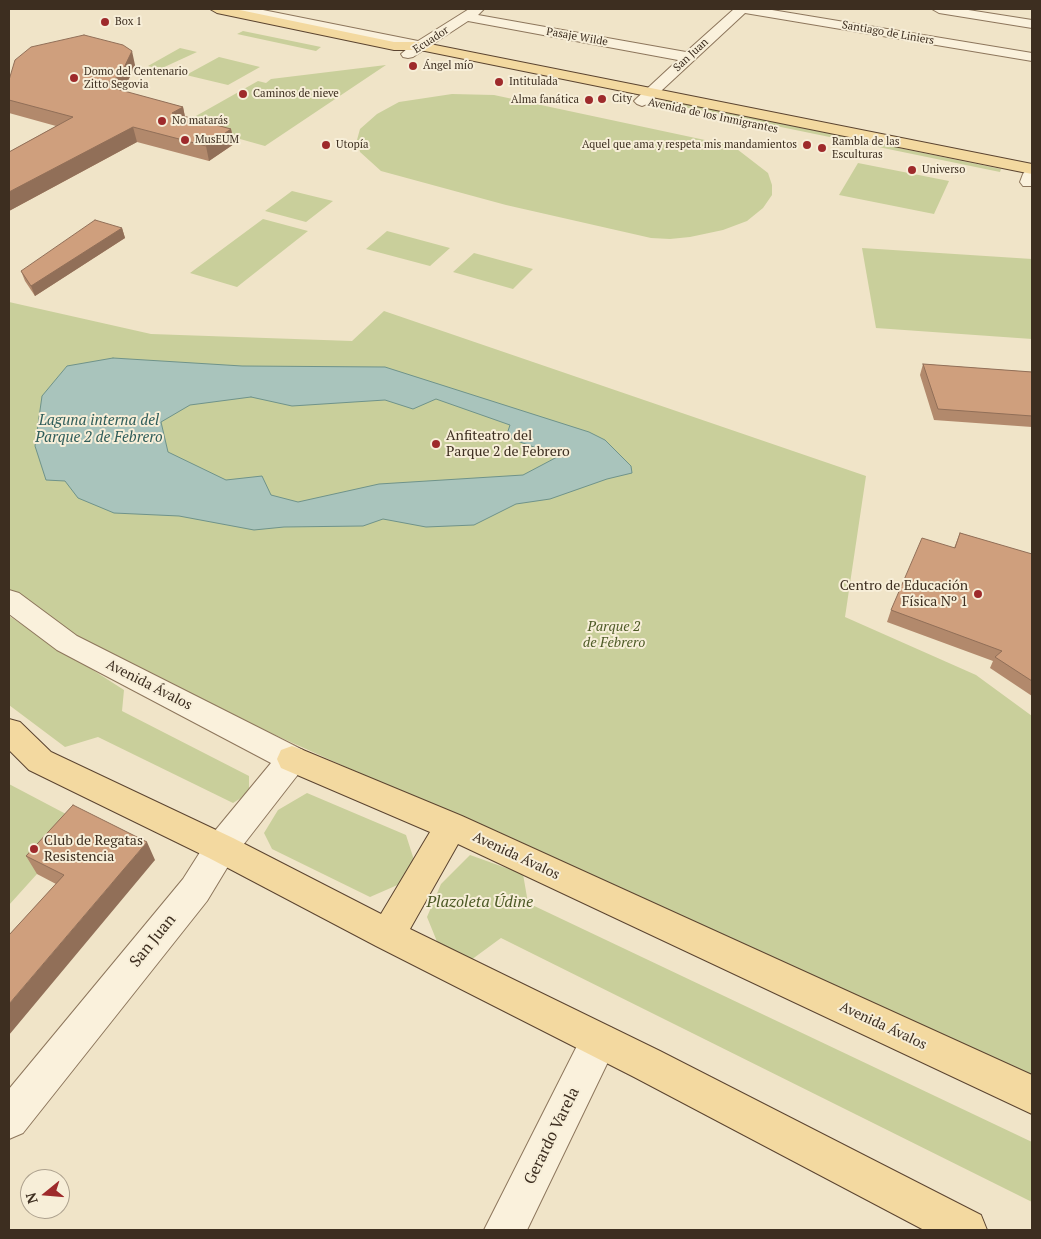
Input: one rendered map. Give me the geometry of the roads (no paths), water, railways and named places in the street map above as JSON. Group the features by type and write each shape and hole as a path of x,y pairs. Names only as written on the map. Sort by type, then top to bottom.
{"main road":[{"name":"Avenida de los Inmigrantes","path":"217,9 1032,177"},
{"path":"9,730 40,761 221,848 388,935 647,1064 966,1230"},
{"name":"Avenida Ávalos","path":"292,759 451,826 1032,1096"},
{"path":"388,935 451,826"}],"street":[{"name":"Avenida de los Inmigrantes","path":"240,9 408,49"},
{"name":"Ecuador","path":"408,49 478,9"},
{"name":"San Juan","path":"646,97 742,9"},
{"name":"Santiago de Liniers","path":"742,9 1032,58"},
{"path":"939,9 1032,24"},
{"name":"Pasaje Wilde","path":"466,17 688,57"},
{"name":"Avenida Ávalos","path":"9,600 67,643 292,759"},
{"name":"San Juan","path":"9,1119 195,890 221,848 292,759"},
{"name":"Gerardo Varela","path":"505,1230 599,1041"}],"water":[{"name":"Laguna interna del Parque 2 de Febrero","path":"113,358 242,366 385,367 589,432 605,440 631,466 632,473 607,479 550,499 516,504 474,525 426,527 383,519 363,526 284,527 254,530 179,516 114,513 78,498 65,481 46,480 35,446 42,396 67,366","holes":["251,397 292,406 385,400 413,409 436,399 510,425 506,437 559,456 523,475 379,484 298,502 271,495 262,476 226,480 168,452 161,422 190,405"]}],"place":[{"name":"Box 1","path":"105,22"},
{"name":"Ángel mío","path":"413,66"},
{"name":"Domo del Centenario Zitto Segovia","path":"74,78"},
{"name":"Intitulada","path":"499,82"},
{"name":"Caminos de nieve","path":"243,94"},
{"name":"City","path":"602,99"},
{"name":"Alma fanática","path":"589,100"},
{"name":"No matarás","path":"162,121"},
{"name":"MusEUM","path":"185,140"},
{"name":"Utopía","path":"326,145"},
{"name":"Aquel que ama y respeta mis mandamientos","path":"807,145"},
{"name":"Rambla de las Esculturas","path":"822,148"},
{"name":"Universo","path":"912,170"},
{"name":"Anfiteatro del Parque 2 de Febrero","path":"436,444"},
{"name":"Centro de Educación Física Nº 1","path":"978,594"},
{"name":"Club de Regatas Resistencia","path":"34,849"}],"park label":[{"name":"Parque 2 de Febrero","path":"614,636"},
{"name":"Plazoleta Údine","path":"480,902"}]}
